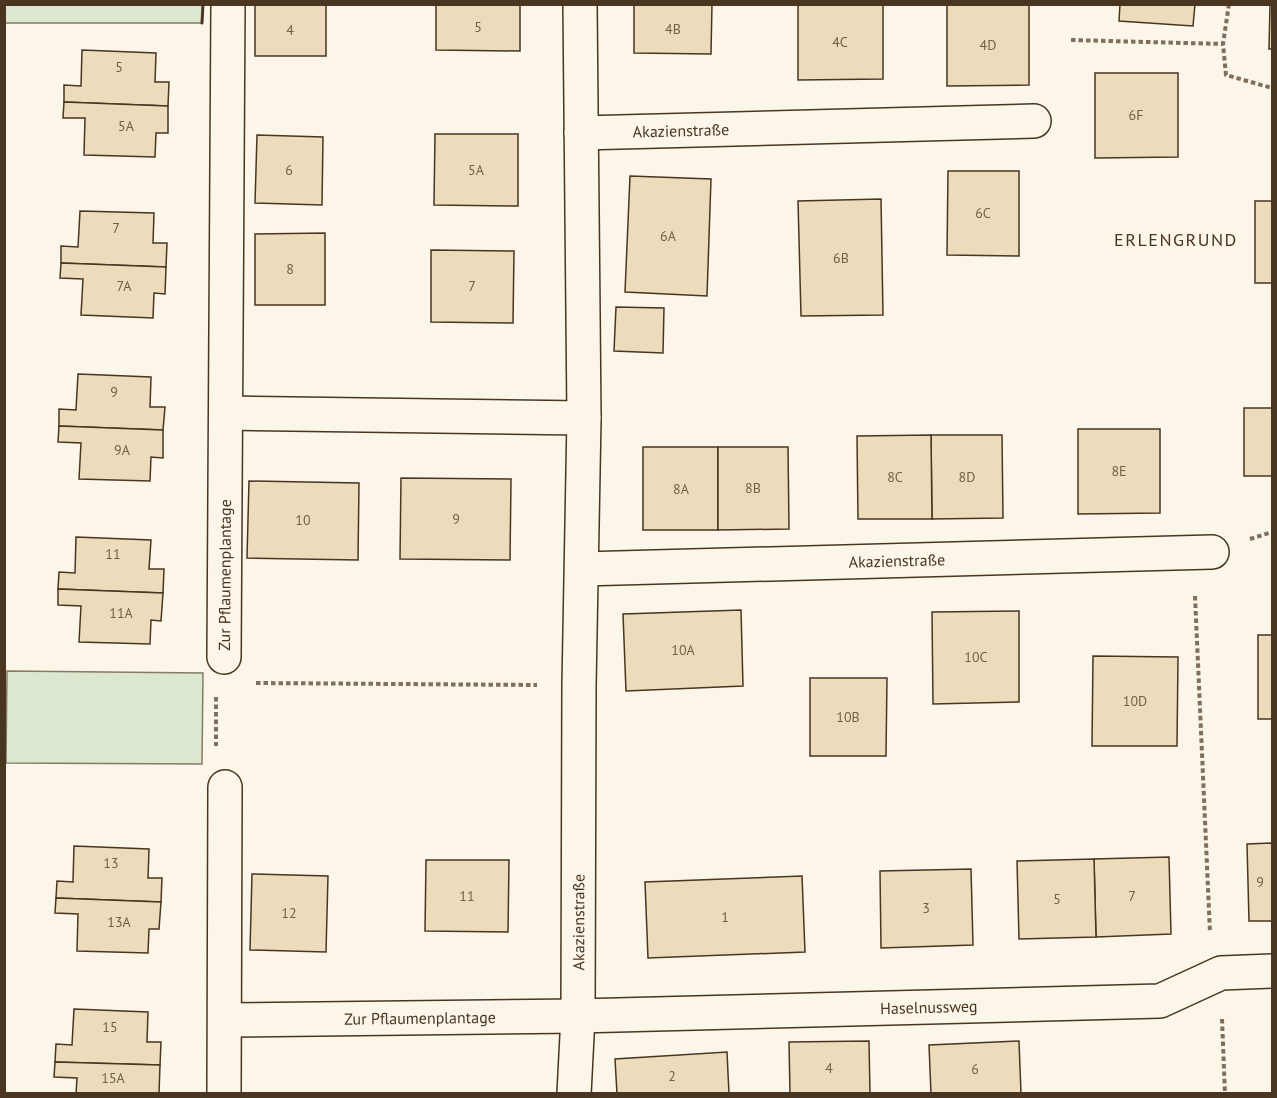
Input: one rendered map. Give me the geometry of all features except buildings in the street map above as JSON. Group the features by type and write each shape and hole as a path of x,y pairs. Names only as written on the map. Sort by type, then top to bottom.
{"street":[{"name":"Zur Pflaumenplantage","path":"224,657 228,4"},
{"name":"Akazienstraße","path":"574,1094 578,1016 579,686 584,418 579,4"},
{"name":"Akazienstraße","path":"581,133 1034,121"},
{"path":"226,413 584,418"},
{"name":"Akazienstraße","path":"582,569 1203,552"},
{"path":"224,1094 225,787"},
{"name":"Haselnussweg","path":"578,1016 1160,1001 1221,973 1272,971"},
{"name":"Zur Pflaumenplantage","path":"225,1020 578,1016"}],"path":[{"path":"1229,4 1223,44 1226,75 1272,88"},
{"path":"1071,40 1223,44"},
{"path":"1203,552 1210,949 1221,973 1225,1094"},
{"name":"Zur Pflaumenplantage","path":"224,657 216,669 216,766 225,787"},
{"path":"251,683 579,686"}],"green space":[{"path":"5,4 203,5 202,23 5,23"},
{"path":"7,671 203,673 202,764 6,763"}],"wall":[{"path":"202,23 203,4"}],"district":[{"name":"ERLENGRUND","path":"1176,239"}]}
